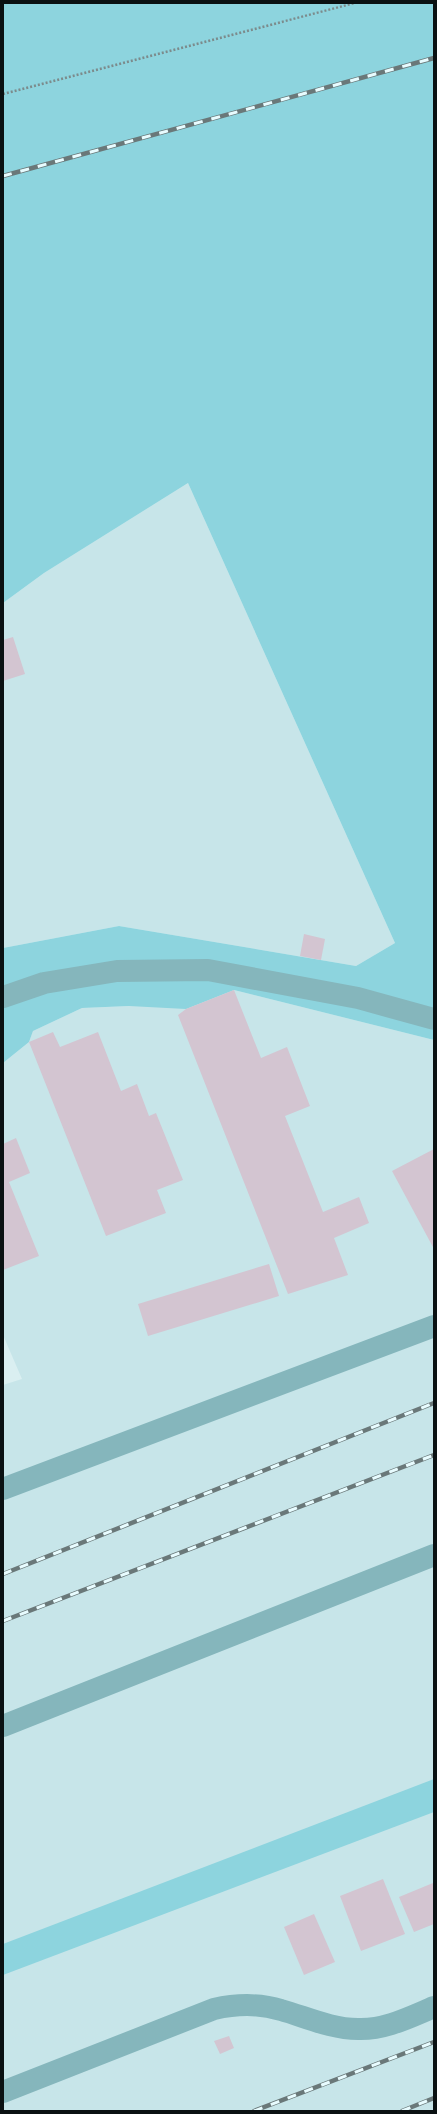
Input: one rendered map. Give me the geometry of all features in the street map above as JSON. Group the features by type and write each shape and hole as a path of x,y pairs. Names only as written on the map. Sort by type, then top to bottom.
{"lane":[{"path":"3,997 44,984 117,971 208,970 358,998 434,1019"},
{"path":"3,1489 434,1326"},
{"path":"3,1726 434,1555"},
{"path":"3,2092 214,2010 230,2006 264,2006 338,2027 358,2029 379,2028 434,2008"}],"path":[{"path":"3,94 355,3"}],"shaded area":[{"path":"3,3 434,3 434,1040 234,990 186,1009 129,1006 82,1008 33,1031 29,1042 3,1063 3,948 119,926 356,966 395,943 188,483 44,573 3,603"},
{"path":"188,483 395,943 356,966 119,926 3,948 3,603 44,573"},
{"path":"234,990 434,1040 434,2111 3,2111 3,1385 22,1379 3,1335 3,1063 29,1042 33,1031 82,1008 129,1006"},
{"path":"434,1779 434,1812 3,1975 3,1944"}],"building":[{"path":"13,637 25,674 3,681 3,640"},
{"path":"304,934 325,939 321,960 300,956"},
{"path":"234,990 261,1058 287,1047 310,1106 285,1116 323,1212 359,1197 369,1223 334,1238 348,1275 288,1294 178,1015 186,1009"},
{"path":"53,1032 60,1047 98,1032 121,1091 137,1084 149,1116 156,1113 183,1180 157,1190 166,1213 106,1236 29,1042"},
{"path":"16,1138 30,1173 9,1182 39,1256 3,1270 3,1144"},
{"path":"434,1149 434,1249 392,1171"},
{"path":"269,1264 279,1296 148,1336 138,1304"},
{"path":"383,1879 405,1934 361,1951 340,1896"},
{"path":"433,1883 434,1924 414,1932 399,1897"},
{"path":"314,1914 335,1962 304,1975 284,1927"},
{"path":"229,2036 234,2048 220,2054 214,2041"}],"railway":[{"path":"3,176 434,58"},
{"path":"3,1574 434,1403"},
{"path":"3,1621 434,1455"},
{"path":"254,2111 434,2042"},
{"path":"402,2111 434,2098"}]}
